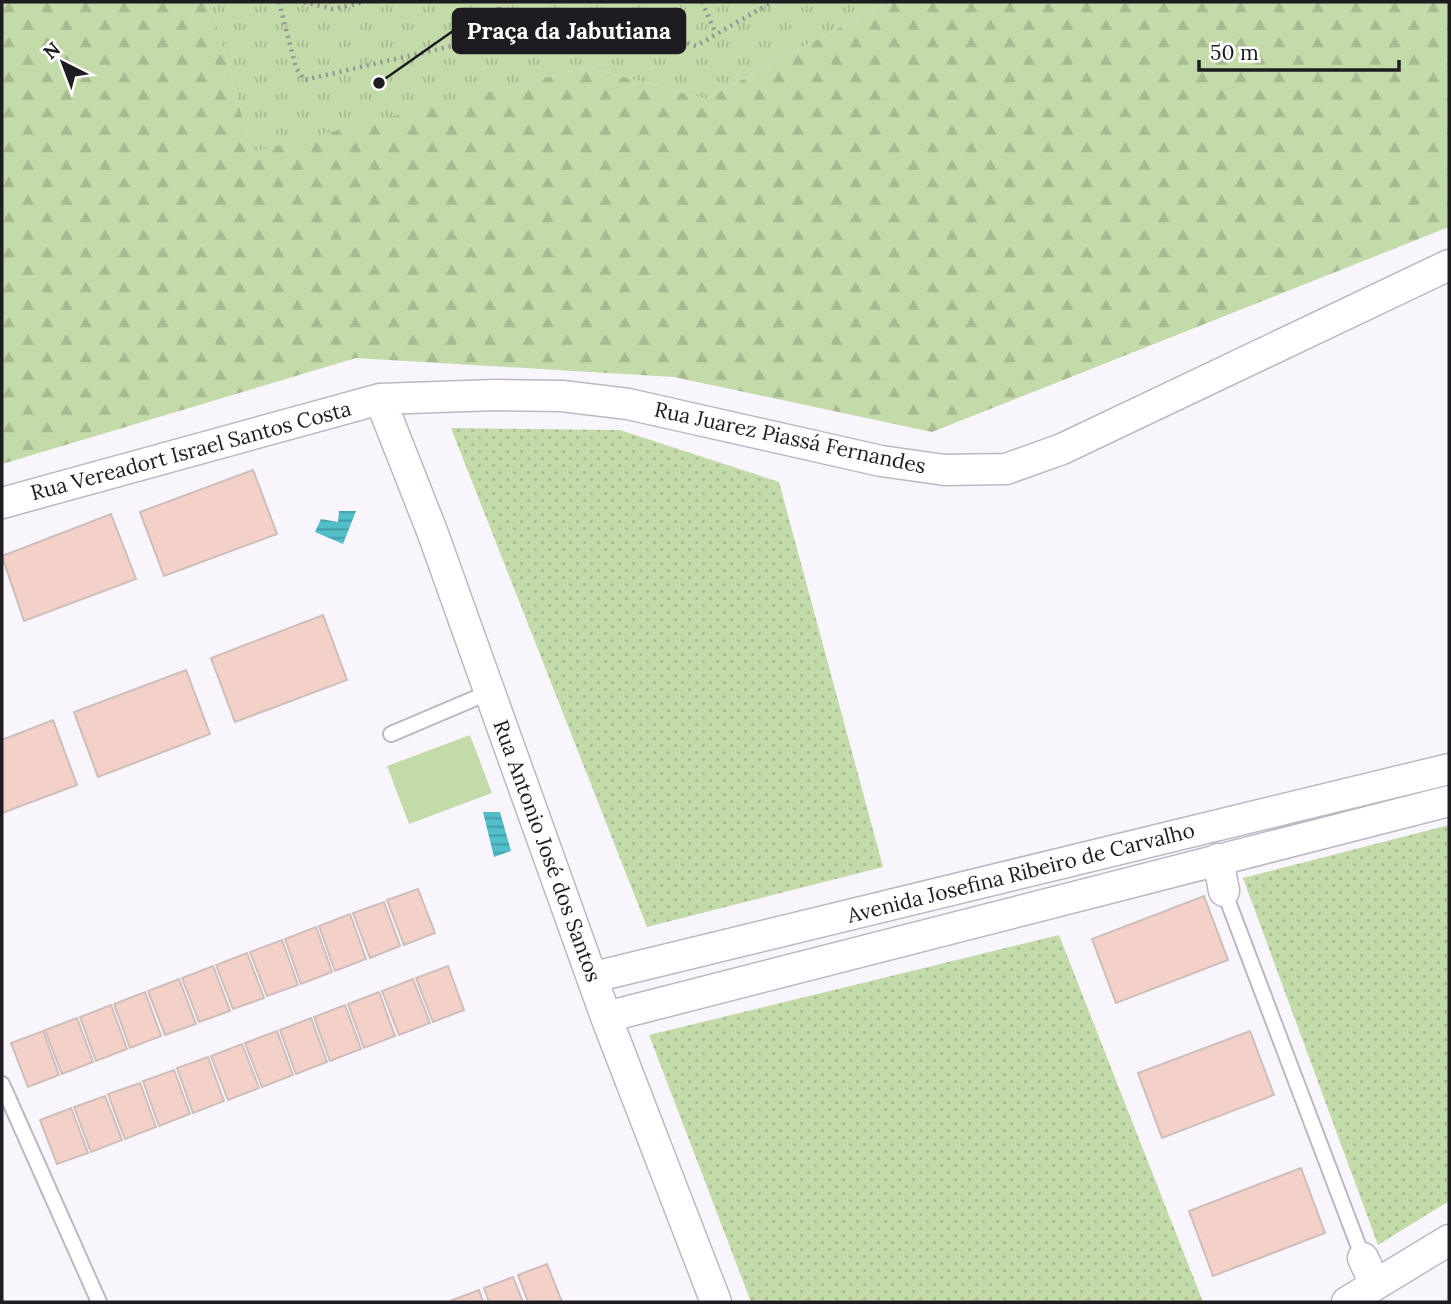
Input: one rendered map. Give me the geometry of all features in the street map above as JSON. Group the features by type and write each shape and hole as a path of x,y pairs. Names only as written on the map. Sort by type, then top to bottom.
{"street":[{"name":"Rua Juarez Piassá Fernandes","path":"380,399 434,395 562,396 628,404 881,461 945,470 1006,469 1062,449 1449,265"},
{"name":"Rua Vereadort Israel Santos Costa","path":"2,503 380,399"},
{"name":"Rua Antonio José dos Santos","path":"380,399 490,692 594,977 606,1017 716,1302"},
{"name":"Avenida Josefina Ribeiro de Carvalho","path":"594,977 1449,769"},
{"name":"Avenida Josefina Ribeiro de Carvalho","path":"606,1017 1449,801"},
{"path":"1218,859 1224,891"},
{"path":"1347,1302 1449,1240"},
{"path":"1363,1258 1375,1284"}],"lane":[{"path":"391,734 490,692"},
{"path":"1224,891 1363,1258"},
{"path":"2,1084 99,1302"}],"path":[{"path":"279,2 296,68 304,79 492,36 611,19 696,46 772,2"},
{"path":"304,2 333,9 364,2"},
{"path":"492,36 501,2"},
{"path":"702,2 716,34"}],"green space":[{"path":"2,2 210,2 252,151 587,67 706,99 887,2 1449,2 1449,227 932,432 674,377 356,358 2,464"},
{"path":"210,2 887,2 706,99 587,67 252,152"},
{"path":"451,428 620,430 779,482 883,867 647,927"},
{"path":"470,735 492,793 409,824 387,766"},
{"path":"1449,825 1449,1201 1378,1245 1243,878"},
{"path":"1059,935 1203,1302 751,1302 649,1035"}],"water":[{"path":"339,511 356,511 343,544 315,532 321,519 338,522"},
{"path":"483,812 500,812 511,851 494,857"}],"building":[{"path":"253,470 277,534 164,576 140,512"},
{"path":"111,514 136,579 24,621 2,556"},
{"path":"323,615 347,680 235,722 211,658"},
{"path":"186,670 210,734 98,777 74,712"},
{"path":"53,720 77,785 2,813 2,740"},
{"path":"418,889 435,933 404,945 387,900"},
{"path":"1204,896 1228,960 1116,1003 1092,939"},
{"path":"384,902 400,946 370,958 353,913"},
{"path":"350,914 366,959 335,971 319,926"},
{"path":"316,927 332,972 301,984 285,939"},
{"path":"282,940 298,985 267,996 250,952"},
{"path":"247,953 264,998 233,1009 216,965"},
{"path":"213,966 230,1011 199,1022 182,978"},
{"path":"448,966 464,1010 433,1022 416,978"},
{"path":"179,979 196,1024 165,1035 148,991"},
{"path":"413,979 430,1023 399,1035 382,991"},
{"path":"145,992 161,1036 130,1048 114,1004"},
{"path":"379,992 395,1036 364,1048 348,1004"},
{"path":"111,1005 127,1049 96,1061 80,1017"},
{"path":"345,1005 361,1049 330,1061 314,1017"},
{"path":"77,1018 93,1062 62,1074 45,1030"},
{"path":"311,1018 327,1062 296,1074 280,1030"},
{"path":"43,1031 59,1075 28,1087 11,1043"},
{"path":"277,1031 293,1075 262,1087 245,1043"},
{"path":"1250,1031 1274,1095 1162,1138 1138,1073"},
{"path":"242,1044 259,1088 228,1100 211,1056"},
{"path":"208,1057 224,1101 193,1113 177,1068"},
{"path":"174,1070 190,1114 159,1126 143,1081"},
{"path":"140,1083 156,1127 125,1139 108,1094"},
{"path":"105,1096 122,1140 91,1152 74,1107"},
{"path":"71,1108 88,1153 57,1164 40,1120"},
{"path":"1301,1168 1325,1233 1213,1276 1189,1211"},
{"path":"547,1264 562,1302 528,1302 518,1275"},
{"path":"513,1277 523,1302 489,1302 484,1288"},
{"path":"479,1290 483,1302 450,1302 450,1301"}],"place":[{"name":"Praça da Jabutiana","path":"379,83"}]}
